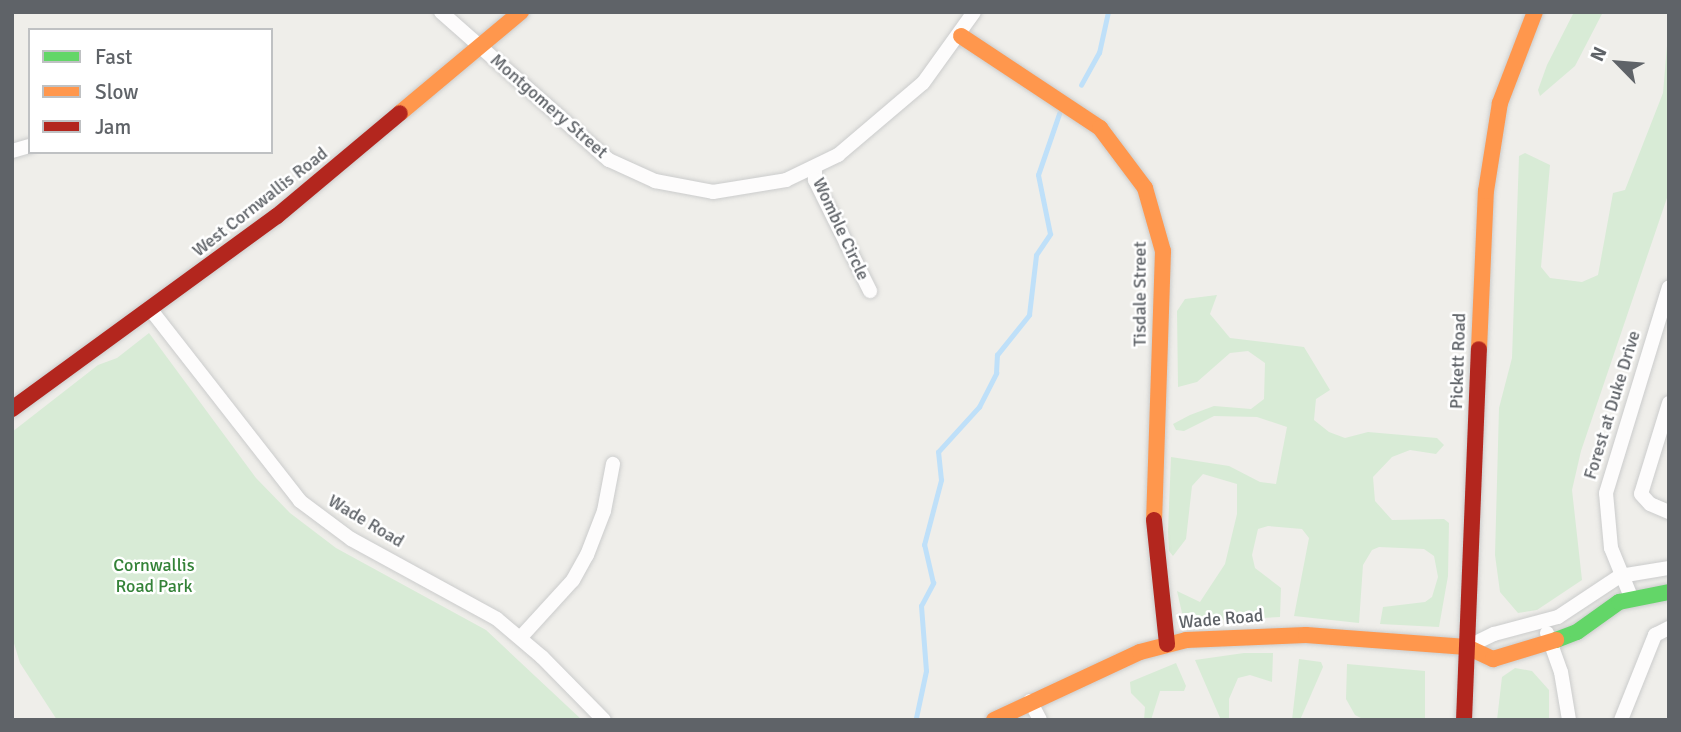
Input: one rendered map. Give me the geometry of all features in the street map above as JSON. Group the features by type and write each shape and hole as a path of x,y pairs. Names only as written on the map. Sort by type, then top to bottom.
{"street":[{"name":"Montgomery Street","path":"441,12 595,150 654,181 700,191 742,191 815,167 838,155 902,104 961,36 974,12"},
{"name":"West Cornwallis Road","path":"12,409 151,310 298,199 483,48 521,12"},
{"name":"Pickett Road","path":"1464,720 1486,191 1500,103 1535,12"},
{"name":"Tisdale Street","path":"961,36 1100,128 1145,188 1163,251 1154,530 1167,644"},
{"name":"Womble Circle","path":"815,167 815,180 870,291"},
{"name":"Forest at Duke Drive","path":"1631,597 1620,576 1608,532 1605,493 1669,287"},
{"name":"Wade Road","path":"151,310 300,501 351,538 462,597 521,637 604,720"},
{"path":"1669,403 1641,494 1650,504 1669,512"},
{"path":"521,637 573,580 587,555 604,511 613,464"},
{"path":"1467,647 1494,634 1543,624 1620,576 1669,568"},
{"path":"1467,647 1493,659 1529,653 1551,644 1631,597 1669,592"},
{"path":"1543,624 1551,644 1569,720"},
{"path":"1621,720 1654,635 1669,628"},
{"name":"Wade Road","path":"994,720 1030,701 1167,644 1273,634 1467,647"},
{"path":"1030,701 1041,720"}],"green space":[{"path":"1574,12 1603,12 1575,66 1540,96 1538,90 1547,65"},
{"path":"1669,22 1669,192 1581,451 1572,490 1582,580 1537,610 1518,613 1500,592 1495,555 1499,408 1512,358 1519,156 1525,153 1550,165 1541,267 1550,278 1582,282 1598,275 1613,193 1625,190 1663,93"},
{"path":"1217,295 1210,314 1230,338 1304,347 1330,390 1316,399 1314,420 1329,432 1345,438 1368,432 1437,438 1444,445 1436,454 1410,450 1392,457 1373,477 1375,501 1392,520 1444,519 1449,523 1448,576 1439,627 1380,624 1383,607 1425,602 1432,597 1438,577 1434,556 1424,549 1379,547 1372,550 1363,565 1359,623 1294,616 1309,538 1302,529 1268,526 1258,529 1252,555 1255,568 1281,588 1280,617 1225,620 1182,613 1177,591 1200,602 1225,564 1237,514 1237,484 1203,474 1192,486 1186,539 1173,556 1169,551 1168,532 1171,457 1229,466 1260,482 1276,484 1287,427 1257,417 1214,416 1184,431 1176,430 1173,424 1214,406 1251,409 1264,399 1265,363 1248,351 1230,353 1197,382 1178,387 1177,311 1185,299"},
{"name":"Cornwallis Road Park","path":"149,333 256,478 290,513 336,548 486,630 582,720 57,720 20,663 13,640 12,432 98,365 117,358"},
{"path":"1244,653 1273,653 1272,682 1250,675 1238,678 1229,699 1229,720 1221,720 1195,660"},
{"path":"1299,659 1321,662 1323,667 1300,720 1292,720"},
{"path":"1176,663 1186,686 1184,691 1160,691 1151,720 1144,720 1145,707 1131,693 1130,682"},
{"path":"1347,664 1425,671 1425,720 1365,720 1355,715 1346,699"},
{"path":"1515,668 1532,671 1549,690 1549,720 1497,720 1502,677"}],"waterway":[{"path":"1081,85 1099,53 1108,12"},
{"path":"916,718 926,671 921,606 933,583 924,545 941,480 938,452 979,407 996,373 997,355 1029,315 1036,255 1050,234 1038,175 1059,114"}],"traffic: fast":[{"path":"1556,640 1577,632 1619,602 1669,592"}],"traffic: slow":[{"path":"400,113 521,12"},
{"path":"1479,349 1486,191 1500,103 1535,12"},
{"path":"961,36 1100,128 1145,188 1163,251 1154,520"},
{"path":"994,720 1140,652 1186,640 1306,635 1467,647 1493,659 1556,640"}],"traffic: jam":[{"path":"12,409 277,216 400,113"},
{"path":"1464,720 1479,349"},
{"path":"1154,520 1167,644"}]}
